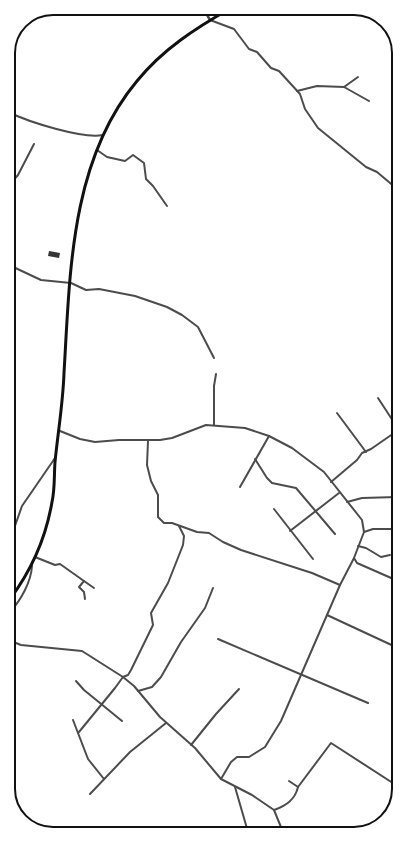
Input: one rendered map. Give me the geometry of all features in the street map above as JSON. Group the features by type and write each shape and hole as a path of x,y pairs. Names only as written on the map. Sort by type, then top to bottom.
{"highway":[{"path":"15,591 35,558 47,526 52,500 60,431 71,283 80,205 96,149 127,95 148,69 168,49 219,15"}],"street":[{"path":"207,15 210,20 234,29 249,49 257,52 271,68 279,71 297,91 303,101 305,109 318,128 366,167 377,172 392,185"},
{"path":"344,87 358,77"},
{"path":"297,91 318,86 344,87 369,101"},
{"path":"15,114 92,137 103,135"},
{"path":"15,178 34,144"},
{"path":"96,149 108,157 125,161 134,155 144,163 146,179 154,186 153,188 167,206"},
{"path":"15,268 41,280 71,283 86,290 99,289 135,296 182,315 198,327 214,358"},
{"path":"214,425 214,386 216,374"},
{"path":"378,398 392,419"},
{"path":"338,413 366,452"},
{"path":"60,431 80,439 95,442 172,438 206,425 245,428 269,436 292,448 324,472 339,493 362,520 364,532 354,558 340,585 281,721 265,747 249,757 237,757 231,762 221,779"},
{"path":"331,482 357,460 362,453 366,452 392,434"},
{"path":"240,487 269,436"},
{"path":"148,440 147,465 151,481 158,495 158,517 164,523 196,532 209,533 223,542 241,550 312,573 340,585"},
{"path":"15,524 22,506 56,457"},
{"path":"255,459 272,483 296,488 335,534"},
{"path":"290,531 339,493"},
{"path":"347,502 362,498 392,497"},
{"path":"274,509 290,531 314,559"},
{"path":"79,732 123,676 128,675 153,625 152,613 168,583 183,545 184,536 179,526"},
{"path":"364,532 373,529 392,529"},
{"path":"358,546 366,548 381,557 390,555"},
{"path":"35,558 55,565 60,564 94,588"},
{"path":"354,558 357,563 362,566 392,578"},
{"path":"15,605 31,574 32,563"},
{"path":"84,581 79,587 84,592 85,599"},
{"path":"138,691 152,687 161,677 181,642 205,608 213,588"},
{"path":"327,615 392,645"},
{"path":"218,639 368,703"},
{"path":"15,643 21,645 82,651 123,676 166,723 191,745 221,779 257,798 274,810 281,827"},
{"path":"76,681 84,690 122,721"},
{"path":"191,745 239,689"},
{"path":"73,720 79,732 79,737 88,759 104,780"},
{"path":"90,794 130,752 166,723"},
{"path":"274,810 292,801 298,787 331,743 392,782"},
{"path":"289,781 298,787"},
{"path":"235,787 247,827"}],"building":[{"path":"49,251 60,253 59,258 48,256"}]}
